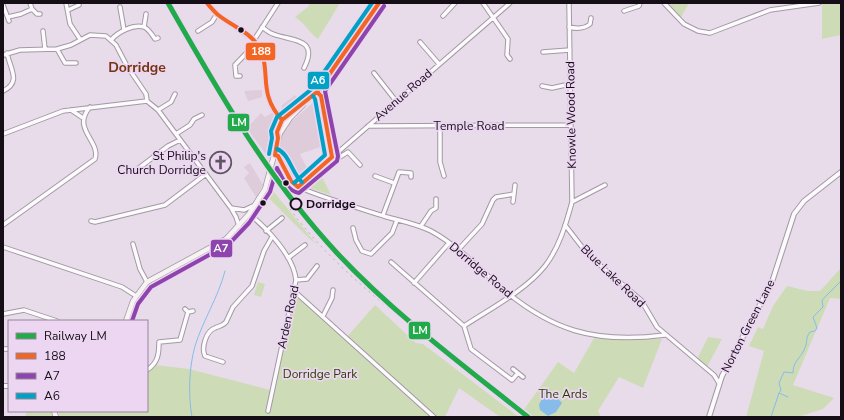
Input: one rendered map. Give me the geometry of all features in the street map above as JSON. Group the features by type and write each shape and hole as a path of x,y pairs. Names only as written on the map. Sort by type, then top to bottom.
{"main road":[{"path":"126,320 136,296 147,282 226,239 249,214 265,189 275,155 278,138 277,132 284,122 317,92 379,3"}],"street":[{"path":"30,3 32,9 39,14 36,19"},
{"path":"66,3 70,24 80,39"},
{"path":"207,3 218,14 255,41 264,58 266,95 284,122"},
{"path":"240,76 236,76 235,65 255,41 262,27 278,3"},
{"path":"443,16 455,3"},
{"path":"484,3 508,39 505,56 510,60"},
{"name":"Avenue Road","path":"298,187 510,3"},
{"name":"Knowle Wood Road","path":"464,326 510,295 543,268 559,241 565,225 572,202 569,3"},
{"path":"624,11 639,6 640,3"},
{"path":"664,3 684,24 710,33 770,10 819,3"},
{"path":"3,5 8,19 32,9"},
{"path":"68,10 79,6"},
{"path":"118,11 124,30"},
{"path":"144,27 146,14"},
{"path":"198,30 212,22 218,14"},
{"path":"569,27 577,29 586,27 590,24 591,18"},
{"path":"146,20 150,21"},
{"path":"111,40 124,30 144,27"},
{"path":"144,27 156,39 156,45"},
{"path":"262,27 273,35 296,39 305,44 308,50 304,68"},
{"path":"43,32 45,49"},
{"path":"3,55 20,50 57,49 71,45 80,39 95,34 106,36 111,40 146,94 147,101 158,110 231,208 236,216 239,226"},
{"path":"420,42 425,45 439,64"},
{"path":"57,49 62,60 66,64"},
{"path":"543,52 570,50"},
{"path":"3,91 12,86 14,81 7,53"},
{"path":"66,64 76,63"},
{"path":"64,69 66,64"},
{"path":"374,73 379,76 396,101"},
{"path":"542,86 552,88 570,84"},
{"path":"317,92 321,96 332,157"},
{"path":"158,110 170,103 176,97"},
{"path":"3,134 54,113 90,107 147,101"},
{"path":"3,225 95,159 96,153 83,124 83,118 90,107"},
{"path":"70,110 83,118"},
{"path":"176,134 190,125 194,119 202,115"},
{"name":"Temple Road","path":"368,126 571,125"},
{"path":"440,126 440,162 444,176"},
{"path":"135,171 168,146 180,140"},
{"path":"336,153 340,158 348,152 360,165"},
{"path":"275,155 278,156 291,181 298,187"},
{"path":"394,172 411,173"},
{"path":"383,216 399,172"},
{"name":"Norton Green Lane","path":"709,417 722,376 746,328 761,306 772,282 794,214 804,201 841,172"},
{"path":"92,221 95,222 165,205 206,174"},
{"path":"375,176 384,176 394,183"},
{"path":"513,202 515,185"},
{"path":"572,202 603,186 603,191"},
{"name":"Dorridge Road","path":"298,187 383,216 421,226 449,243 528,309 548,320 585,334 612,338 664,335"},
{"path":"458,250 482,224 496,197 514,194"},
{"path":"421,226 431,211 436,208 436,201 442,204"},
{"path":"231,208 244,210 256,205"},
{"name":"Arden Road","path":"249,214 272,237 288,258 294,268 296,280 268,412"},
{"path":"266,231 282,218"},
{"path":"353,228 356,240 362,251 371,254 392,233 397,220"},
{"name":"Blue Lake Road","path":"565,225 589,256 641,300 656,327 714,375 719,383"},
{"path":"223,362 205,356 203,352 209,334 215,328 226,322 232,307 252,286 264,251 272,237"},
{"path":"414,283 449,243"},
{"path":"288,258 305,245"},
{"path":"3,247 122,287 136,296"},
{"path":"132,247 140,269 147,282"},
{"path":"390,262 464,326 471,349 512,380 518,373"},
{"path":"296,280 307,279 317,268"},
{"path":"293,290 434,417"},
{"path":"323,316 332,298 333,290"},
{"path":"3,314 24,310 54,320"},
{"path":"148,369 157,360 159,352 159,339 180,340 189,311"},
{"path":"215,360 217,355"},
{"path":"512,369 523,377"},
{"path":"714,375 722,376"}],"shaded area":[{"path":"262,90 262,97 248,101 244,91"},
{"path":"295,95 300,102 289,110 281,113 282,105"},
{"path":"315,101 320,104 326,145 300,154 308,170 304,178 299,183 294,182 279,152 278,143 286,126"},
{"path":"261,113 265,117 272,113 277,122 269,159 247,128"},
{"path":"250,163 263,185 256,197 244,178 249,173 244,167"}],"green space":[{"path":"309,3 340,3 318,39 302,22 295,17 309,6"},
{"path":"668,3 689,3 681,17"},
{"path":"841,3 841,35 822,39 822,4"},
{"path":"319,171 331,195 304,186"},
{"path":"270,187 317,245 265,195"},
{"path":"841,268 841,299 830,298 793,385 834,398 823,409 798,417 746,417 764,351 749,346 758,327 763,329 773,306 787,286 808,291 820,291"},
{"path":"258,282 265,284 261,297 254,295"},
{"name":"Dorridge Park","path":"295,294 345,339 375,305 416,343 423,344 519,417 500,417 459,388 445,417 60,417 58,412 148,412 148,371 155,365 189,369 274,391"},
{"path":"708,337 722,339 707,367 697,359"},
{"name":"The Ards","path":"594,338 615,340 662,339 643,388 619,377 598,411 601,417 531,417 523,411 558,362 574,373"},
{"path":"27,412 52,412 54,417 25,417"}],"water":[{"path":"549,389 562,403 556,412 548,416 540,410 539,405 545,391"}],"waterway":[{"path":"192,417 190,382 193,354 198,336 225,271"},
{"path":"779,393 781,390 779,383 784,372 793,373 795,363 805,347 808,334 815,331 817,328 813,317 823,307 822,300 841,281"},
{"path":"771,417 779,393 788,397"}],"railway":[{"path":"290,209 304,228 338,264 376,298 434,343"}],"rail line":[{"name":"LM","path":"168,3 245,133 266,165 312,225 359,276 382,297 430,339 528,417"}],"transit line":[{"name":"188","path":"207,3 217,14 245,33 258,46 264,64 269,100 274,110 282,120"},
{"name":"A6","path":"269,154 272,138 271,131 277,117 313,88 372,3"},
{"name":"188","path":"275,155 278,138 277,132 282,120 317,92 379,3"},
{"name":"A7","path":"132,320 138,304 151,287 229,244 249,223 270,192 277,168 288,187 299,193 337,161 338,156 325,91 384,6"},
{"name":"188","path":"317,92 321,96 332,157"},
{"name":"A6","path":"294,183 325,155 315,99 313,96"},
{"name":"A6","path":"277,149 285,155 302,182"},
{"name":"188","path":"275,155 278,156 291,181 298,187"},
{"name":"188","path":"298,187 332,157"}],"place":[{"name":"St Philip's Church Dorridge","path":"221,163"},
{"name":"Dorridge","path":"296,204"}],"district":[{"name":"Dorridge","path":"137,67"}]}
